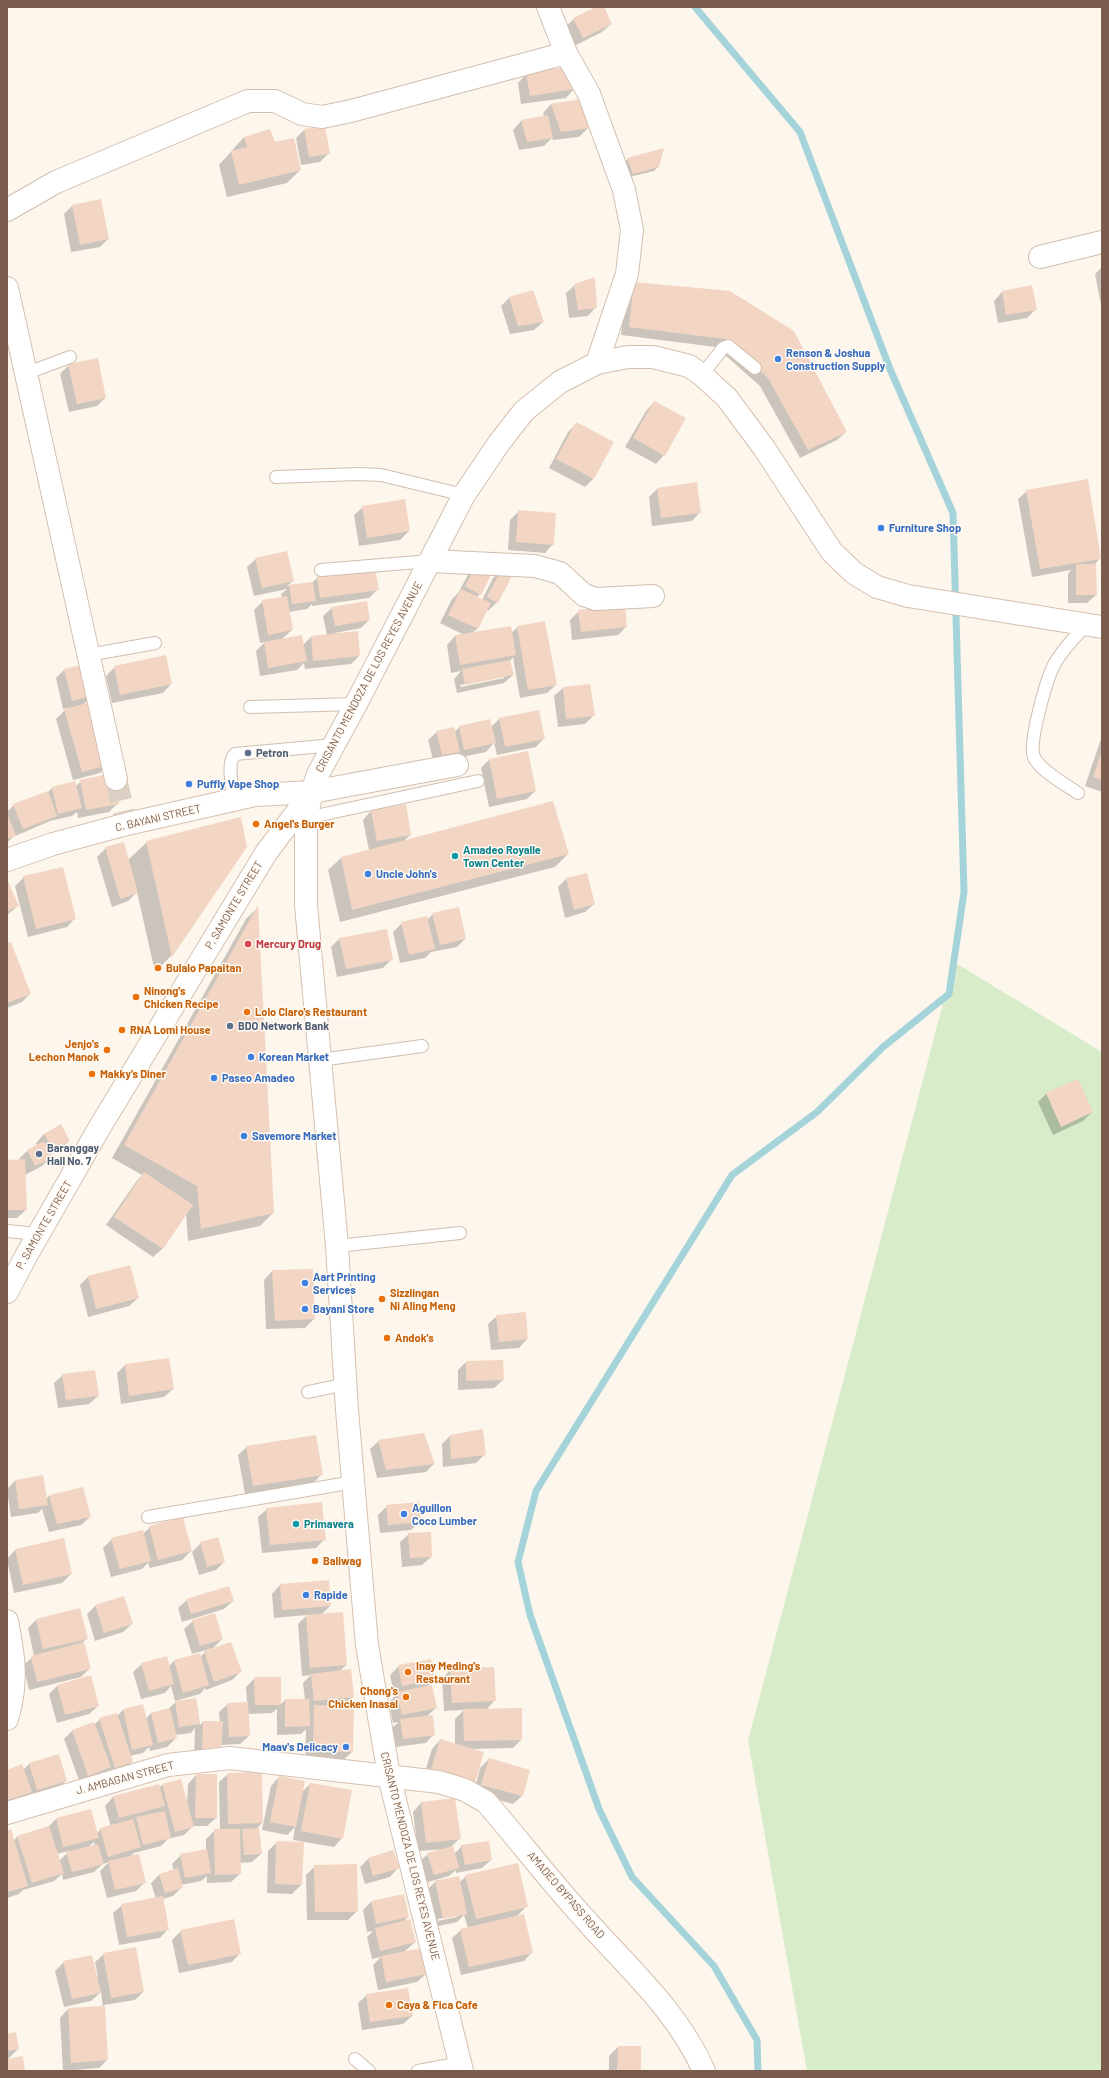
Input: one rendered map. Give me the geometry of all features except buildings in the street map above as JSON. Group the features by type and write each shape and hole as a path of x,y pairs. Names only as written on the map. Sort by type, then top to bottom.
{"street":[{"path":"548,7 566,53 589,94 624,190 632,230 627,274 597,363"},
{"path":"7,210 56,182 248,101 275,101 302,114 322,116 351,111 566,53"},
{"path":"1040,257 1102,242"},
{"path":"7,288 10,312 26,373 116,779"},
{"name":"CRISANTO MENDOZA DE LOS REYES AVENUE","path":"462,2067 389,1776 367,1645 336,1246 306,905 306,818 318,774 464,496 499,443 524,411 560,382 597,363 628,357 653,357 688,366 702,375 727,398 750,429 832,552 854,573 877,587 908,596 1094,626"},
{"path":"430,561 535,566 560,573 584,595 596,599 653,596"},
{"name":"C. BAYANI STREET","path":"7,860 125,819 255,795 312,792 457,765"},
{"name":"P. SAMONTE STREET","path":"7,1292 38,1234 101,1125 262,860 312,792"},
{"path":"7,1621 15,1661 13,1700 7,1719"},
{"name":"J. AMBAGAN STREET","path":"7,1813 168,1765 230,1758 389,1776"},
{"name":"AMADEO BYPASS ROAD","path":"389,1776 439,1782 465,1790 486,1802 584,1918 668,2011 695,2050 704,2071"}],"lane":[{"path":"702,375 723,348 728,346 755,368"},
{"path":"26,373 70,357"},
{"path":"276,477 358,474 381,475 464,496"},
{"path":"321,570 430,561"},
{"path":"1078,793 1041,767 1034,758 1032,744 1040,706 1054,665 1063,651 1094,626"},
{"path":"88,655 156,643"},
{"path":"250,707 356,704"},
{"path":"234,800 230,765 232,758 236,754 334,744"},
{"path":"306,818 478,781"},
{"path":"320,1060 422,1046"},
{"path":"7,1231 38,1234"},
{"path":"336,1246 460,1233"},
{"path":"308,1392 346,1384"},
{"path":"148,1517 354,1482"},
{"path":"355,2059 369,2071"},
{"path":"418,2071 462,2067"}],"green space":[{"path":"954,962 1102,1052 1102,2071 807,2071 748,1741"}],"waterway":[{"path":"695,7 800,132 890,369 953,513 964,892 949,994 883,1047 817,1112 732,1175 536,1491 518,1562 530,1615 599,1809 632,1877 714,1966 757,2040 758,2071"}],"tunnel":[{"path":"116,779 124,813"}],"place":[{"name":"Renson & Joshua Construction Supply","path":"778,359"},
{"name":"Furniture Shop","path":"881,528"},
{"name":"Petron","path":"248,753"},
{"name":"Puffly Vape Shop","path":"189,784"},
{"name":"Angel's Burger","path":"256,824"},
{"name":"Amadeo Royalle Town Center","path":"455,856"},
{"name":"Uncle John's","path":"368,874"},
{"name":"Mercury Drug","path":"248,944"},
{"name":"Bulalo Papaitan","path":"158,968"},
{"name":"Ninong's Chicken Recipe","path":"136,997"},
{"name":"Lolo Claro's Restaurant","path":"247,1012"},
{"name":"BDO Network Bank","path":"230,1026"},
{"name":"RNA Lomi House","path":"122,1030"},
{"name":"Jenjo's Lechon Manok","path":"107,1050"},
{"name":"Korean Market","path":"251,1057"},
{"name":"Makky's Diner","path":"92,1074"},
{"name":"Paseo Amadeo","path":"214,1078"},
{"name":"Savemore Market","path":"244,1136"},
{"name":"Baranggay Hall No. 7","path":"39,1154"},
{"name":"Aart Printing Services","path":"305,1283"},
{"name":"Sizzlingan Ni Aling Meng","path":"382,1299"},
{"name":"Bayani Store","path":"305,1309"},
{"name":"Andok's","path":"387,1338"},
{"name":"Aguillon Coco Lumber","path":"404,1514"},
{"name":"Primavera","path":"296,1524"},
{"name":"Baliwag","path":"315,1561"},
{"name":"Rapide","path":"306,1595"},
{"name":"Inay Meding's Restaurant","path":"408,1672"},
{"name":"Chong's Chicken Inasal","path":"406,1697"},
{"name":"Maav's Delicacy","path":"346,1747"},
{"name":"Caya & Fica Cafe","path":"389,2005"}]}
